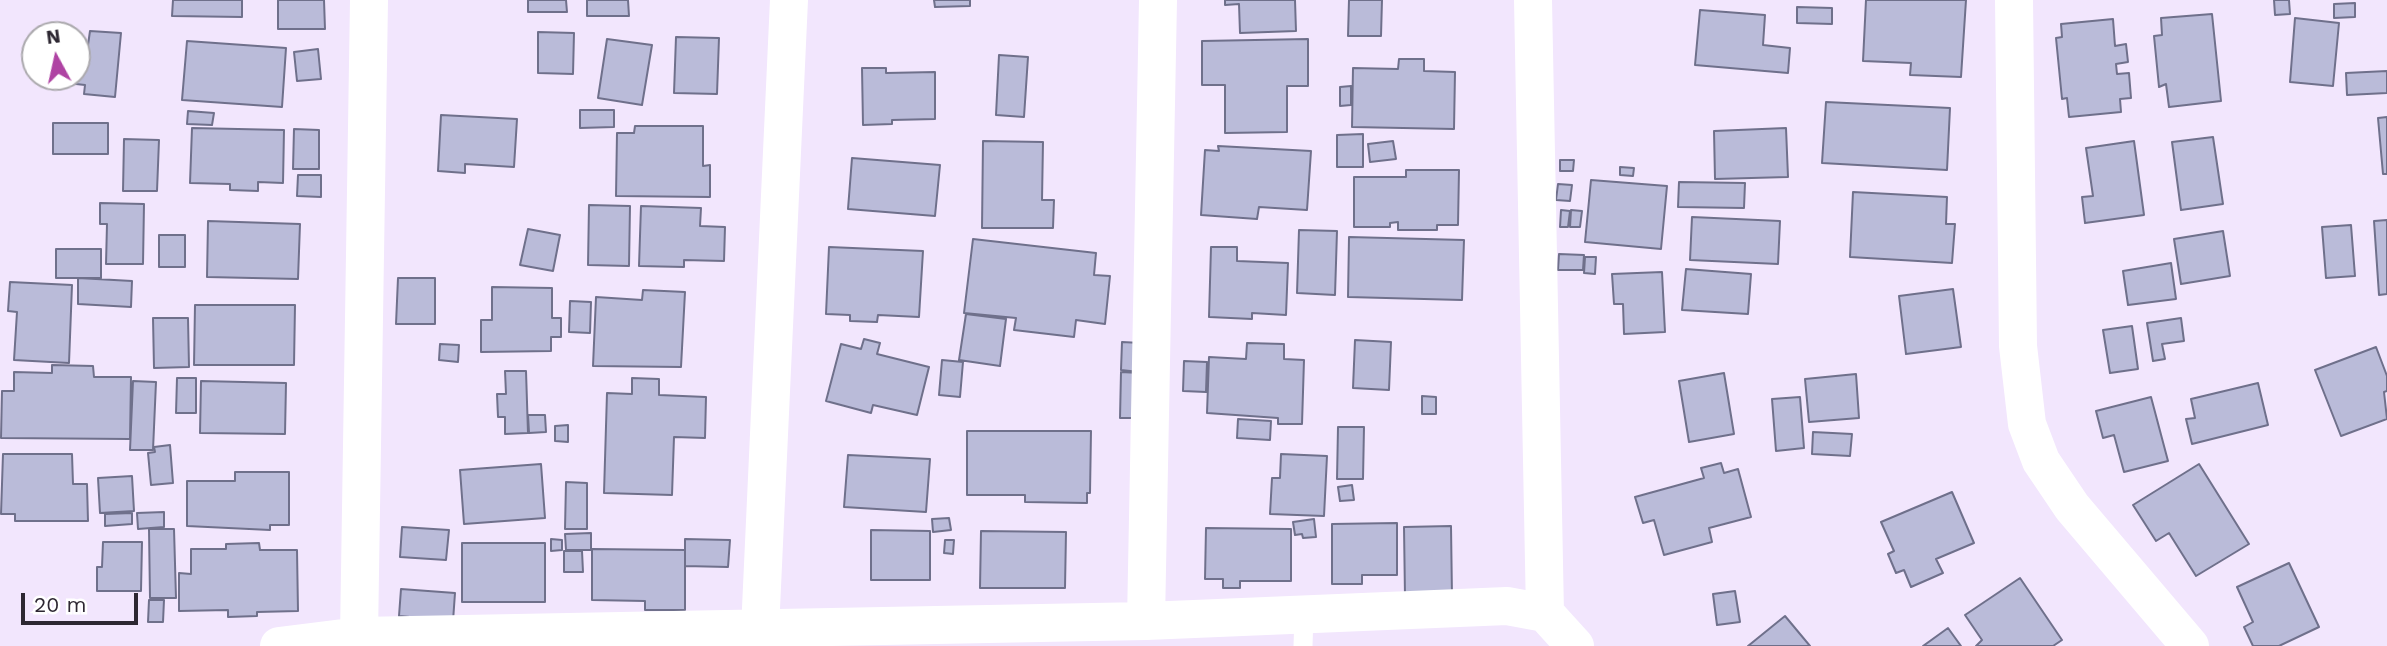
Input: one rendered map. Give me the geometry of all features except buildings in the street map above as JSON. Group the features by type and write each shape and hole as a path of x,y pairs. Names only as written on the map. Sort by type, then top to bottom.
{"street":[{"path":"359,636 369,0"},
{"path":"760,630 789,0"},
{"path":"1146,621 1158,0"},
{"path":"1533,0 1545,613"},
{"path":"2014,0 2018,346 2027,424 2041,461 2072,508 2190,646"},
{"path":"279,646 359,636 1146,621 1304,631 1507,607 1545,613 1575,646"}]}
